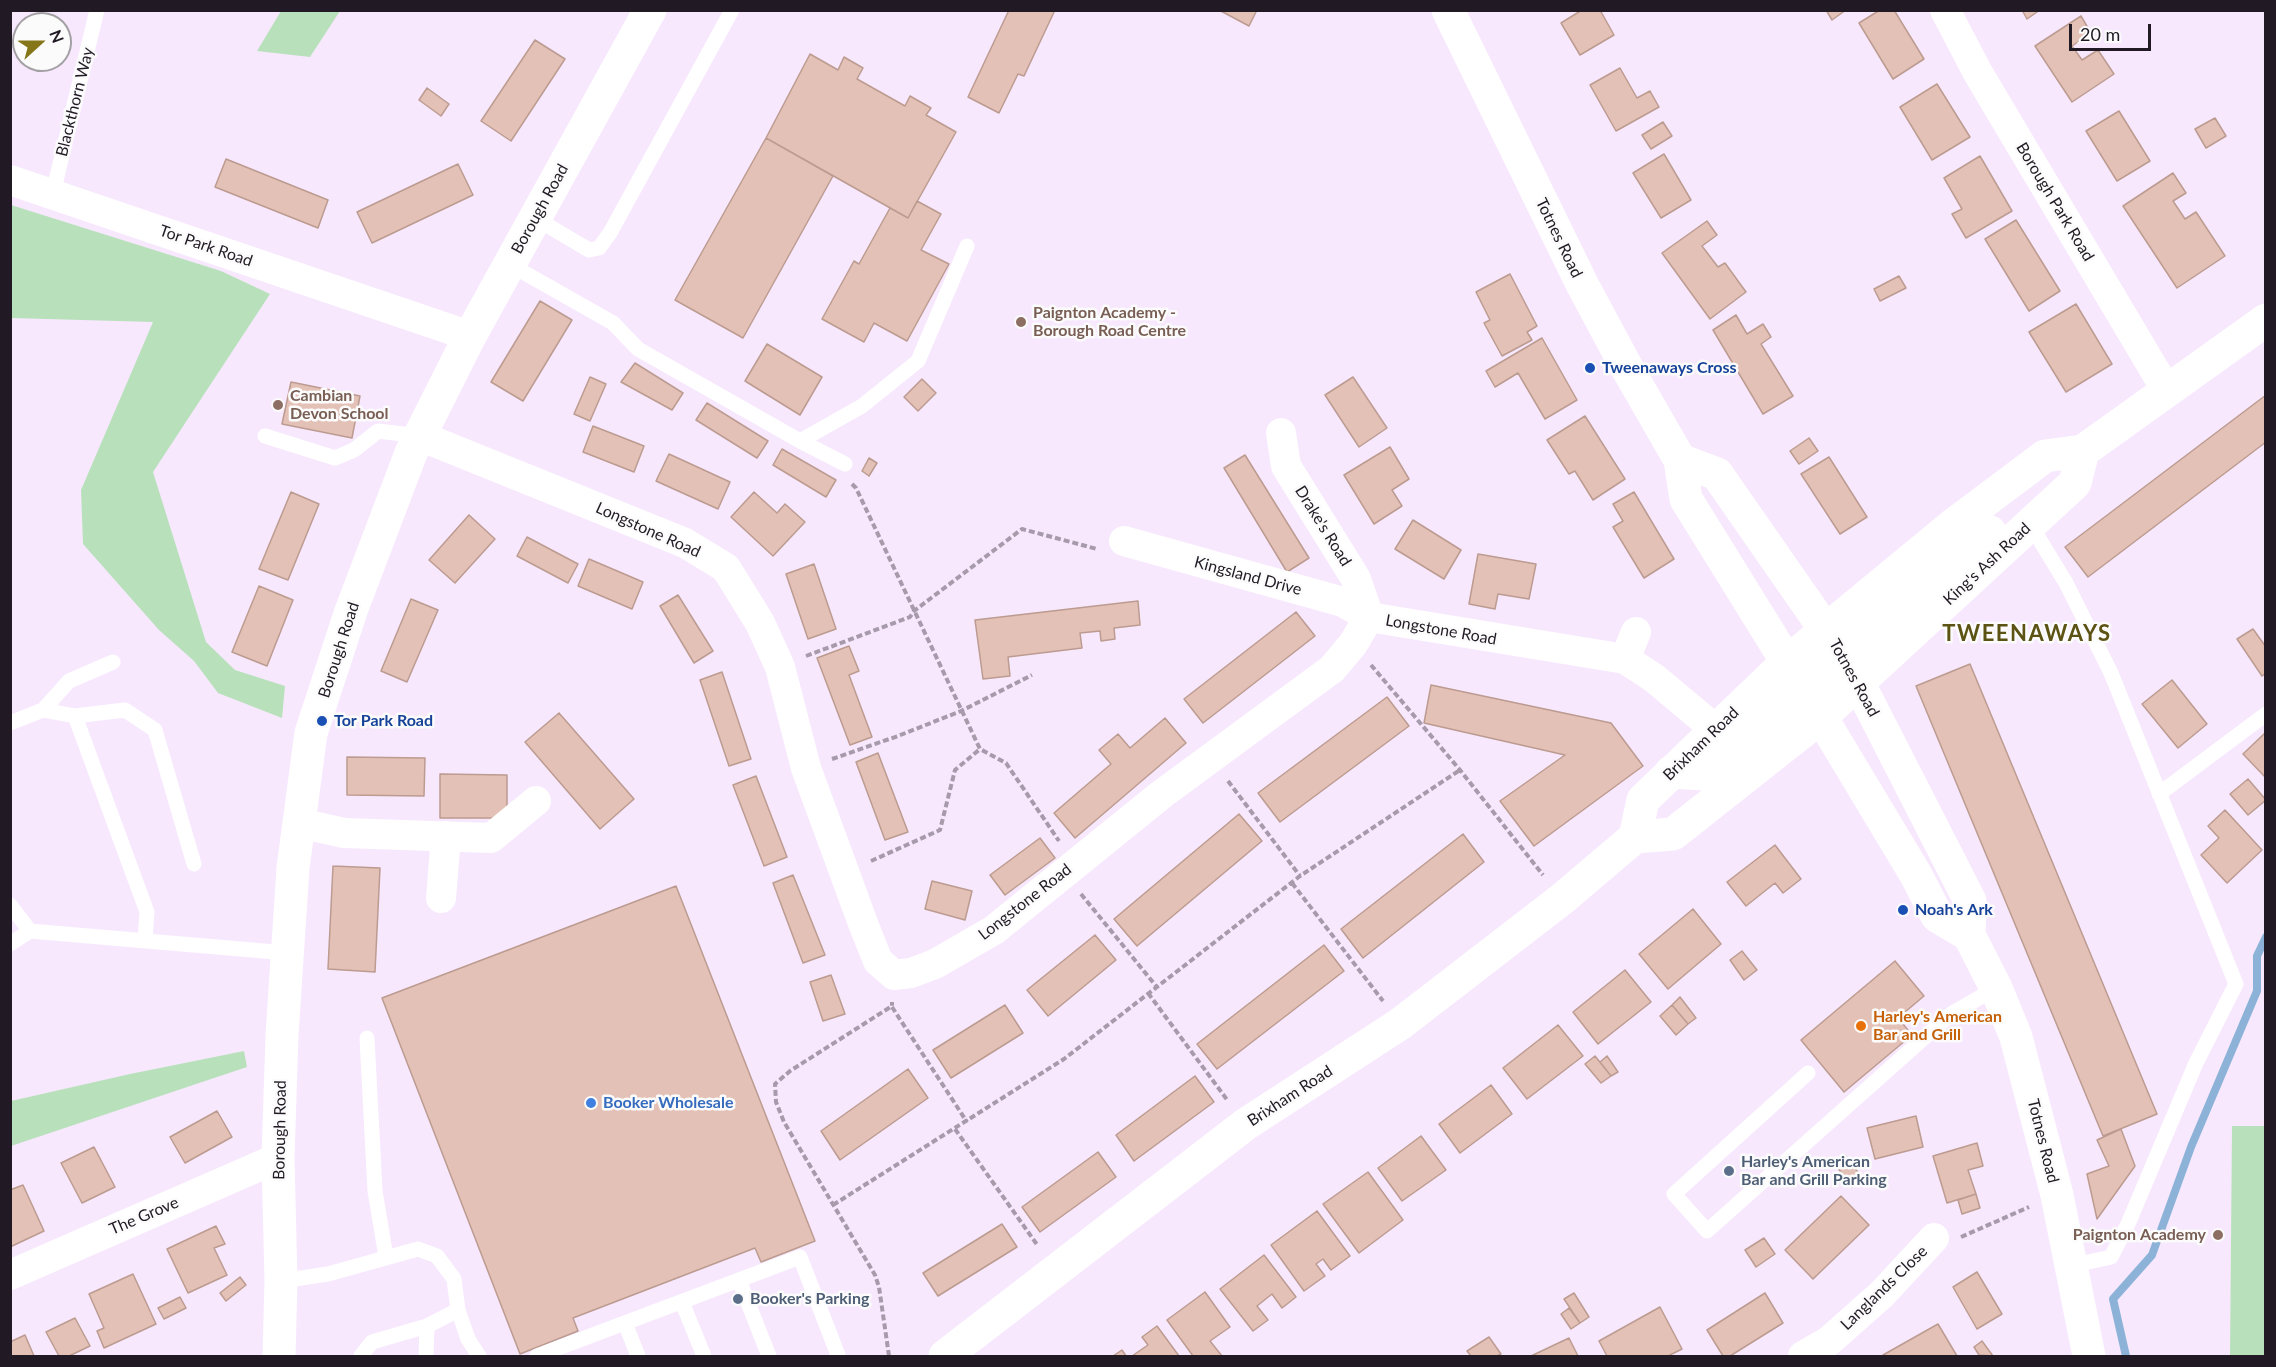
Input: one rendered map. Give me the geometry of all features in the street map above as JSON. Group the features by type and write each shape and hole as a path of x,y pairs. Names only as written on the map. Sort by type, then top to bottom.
{"main road":[{"name":"Borough Road","path":"279,1356 281,1281 278,1158 282,1035 293,868 312,733 351,611 411,453 470,336 650,10"},
{"name":"Totnes Road","path":"1448,10 1582,284 1680,460 1686,499 1916,875 1937,916 1969,935"},
{"path":"1787,662 1953,525 2045,456 2083,451 2265,320"},
{"name":"King's Ash Road","path":"1813,704 2075,483 2083,451"},
{"name":"Totnes Road","path":"1680,460 1717,474 1827,629 1851,670 1970,901 1969,935 1996,988 2016,1037 2057,1195 2089,1356"},
{"name":"Brixham Road","path":"945,1356 1246,1124 1400,1024 1562,899 1635,837 1643,800 1787,662"},
{"path":"1671,772 1704,774 1813,704"},
{"path":"1635,837 1673,834 1813,704"}],"street":[{"name":"Borough Park Road","path":"1945,10 1978,74 2167,391"},
{"name":"Tor Park Road","path":"10,180 470,336"},
{"name":"Drake's Road","path":"1281,434 1286,466 1356,579 1369,617"},
{"name":"Longstone Road","path":"420,436 685,543 726,568 760,623 780,667 806,768 878,961 894,975 911,973 935,964 994,930 1210,758 1332,669 1353,644 1369,617 1631,646 1654,678 1715,729"},
{"name":"Kingsland Drive","path":"1124,541 1343,602 1369,617"},
{"path":"299,823 344,833 491,838 536,801"},
{"path":"441,898 446,836"},
{"name":"The Grove","path":"10,1275 278,1158"},
{"name":"Langlands Close","path":"1803,1356 1829,1341 1882,1294 1934,1238"}],"lane":[{"name":"Blackthorn Way","path":"53,193 97,10"},
{"path":"535,218 589,250 599,248 610,233 732,10"},
{"path":"800,441 862,406 918,361 967,246"},
{"path":"509,264 614,323 638,349 845,464"},
{"path":"265,436 335,458 354,450 378,430 420,436"},
{"path":"2042,513 2066,583 2111,673 2236,984 2196,1063 2128,1224 2111,1257 2070,1266"},
{"path":"10,723 43,710 69,681 113,662"},
{"path":"43,710 75,716 125,710 155,730 195,864"},
{"path":"2159,794 2265,714"},
{"path":"75,716 147,912 145,940"},
{"path":"10,905 30,931"},
{"path":"10,944 30,931 287,953"},
{"path":"1808,1073 1674,1194 1707,1232 1951,1014 1996,988"},
{"path":"367,1038 375,1191 386,1257"},
{"path":"281,1281 328,1274 418,1249 437,1256 454,1279 458,1310 468,1339 479,1356"},
{"path":"537,1356 566,1351 625,1323 800,1257 838,1355"},
{"path":"739,1280 769,1356"},
{"path":"682,1302 704,1356"},
{"path":"361,1356 372,1342 427,1326 458,1310"},
{"path":"625,1323 638,1356"},
{"path":"426,1356 427,1326"}],"path":[{"path":"845,464 843,477 856,488 980,748 1006,763 1070,868 1156,986"},
{"path":"780,667 910,617 914,611 1023,530 1118,554 1124,541"},
{"path":"1353,644 1460,770 1562,899"},
{"path":"806,768 961,711 1032,675"},
{"path":"845,872 940,830 955,770 980,748"},
{"path":"1210,758 1300,876"},
{"path":"833,1204 1064,1059 1300,876 1460,770"},
{"path":"1292,882 1400,1024"},
{"path":"894,975 892,1006 967,1122"},
{"path":"1148,993 1246,1124"},
{"path":"889,1356 879,1287 875,1275 784,1122 776,1102 775,1084 790,1071 892,1006"},
{"path":"954,1129 1056,1272"},
{"path":"1934,1238 1959,1238 2057,1195"}],"green space":[{"path":"281,11 340,11 310,57 257,51"},
{"path":"11,205 221,271 270,294 153,472 206,642 235,670 285,686 282,718 218,693 194,661 159,630 83,544 81,490 153,322 11,318"},
{"path":"244,1051 247,1067 11,1146 11,1101"},
{"path":"2232,1126 2265,1126 2265,1356 2230,1356"}],"building":[{"path":"1009,10 1055,10 1024,76 1018,74 999,113 968,97"},
{"path":"1219,10 1257,10 1249,26"},
{"path":"1582,10 1600,10 1614,35 1580,55 1561,23"},
{"path":"1826,10 1846,10 1832,20"},
{"path":"1880,10 1894,10 1924,59 1893,79 1859,23"},
{"path":"2022,10 2040,10 2027,19"},
{"path":"2081,16 2091,33 2072,46 2082,60 2098,50 2114,74 2072,102 2035,46"},
{"path":"535,40 565,59 511,141 481,121"},
{"path":"810,54 838,70 844,57 863,68 857,79 905,106 910,96 931,108 926,115 956,132 908,218 766,138"},
{"path":"1620,68 1637,98 1650,91 1659,107 1616,131 1590,85"},
{"path":"1937,84 1970,137 1932,160 1900,107"},
{"path":"427,88 449,104 441,116 419,100"},
{"path":"2119,111 2150,161 2117,181 2086,131"},
{"path":"2215,118 2226,136 2206,148 2195,129"},
{"path":"1663,122 1672,136 1651,149 1642,135"},
{"path":"766,138 833,176 743,338 675,300"},
{"path":"1664,154 1691,200 1661,218 1633,173"},
{"path":"1980,156 2012,211 1966,238 1952,214 1962,209 1944,178"},
{"path":"226,159 328,200 318,228 215,187"},
{"path":"458,164 473,195 372,243 357,212"},
{"path":"2173,173 2186,193 2173,201 2185,219 2196,212 2225,256 2177,288 2123,206"},
{"path":"917,201 941,214 921,250 949,264 907,341 874,323 864,342 822,319 854,261 859,264 890,208 908,218"},
{"path":"2016,220 2060,291 2029,311 1985,239"},
{"path":"1707,221 1717,235 1702,246 1718,267 1725,263 1746,292 1710,319 1662,253"},
{"path":"1510,274 1537,326 1527,332 1532,340 1502,356 1484,323 1490,320 1476,292"},
{"path":"1899,276 1906,288 1880,301 1874,289"},
{"path":"540,301 572,320 523,401 491,382"},
{"path":"2076,304 2112,364 2066,392 2029,332"},
{"path":"1736,315 1747,334 1763,324 1771,337 1761,344 1793,396 1763,414 1713,330"},
{"path":"1542,338 1577,400 1545,419 1518,373 1495,387 1486,371"},
{"path":"767,344 822,377 800,415 745,381"},
{"path":"635,363 683,393 672,410 621,382"},
{"path":"590,377 606,384 590,421 574,414"},
{"path":"1353,377 1387,428 1359,447 1325,395"},
{"path":"922,379 936,393 918,411 904,397"},
{"path":"291,382 360,396 352,438 282,424"},
{"path":"2266,395 2266,442 2088,577 2065,547"},
{"path":"707,403 768,441 757,458 696,420"},
{"path":"1585,416 1625,479 1593,500 1575,471 1569,474 1547,440"},
{"path":"593,426 644,446 634,472 583,452"},
{"path":"1809,438 1818,451 1799,464 1790,451"},
{"path":"1390,447 1409,479 1392,490 1402,506 1374,524 1344,475"},
{"path":"782,449 836,480 826,497 773,465"},
{"path":"669,454 730,482 718,509 656,481"},
{"path":"1245,455 1309,558 1287,572 1224,468"},
{"path":"1829,457 1867,517 1840,534 1801,474"},
{"path":"869,458 877,463 869,476 862,471"},
{"path":"291,492 319,504 288,580 259,569"},
{"path":"754,492 777,513 785,504 805,522 773,556 731,517"},
{"path":"1634,492 1674,559 1644,578 1613,527 1623,521 1613,504"},
{"path":"469,515 495,539 455,583 429,560"},
{"path":"1413,520 1461,550 1444,579 1395,549"},
{"path":"527,537 578,564 568,583 517,556"},
{"path":"1478,554 1536,564 1529,599 1498,594 1495,609 1469,604"},
{"path":"589,559 643,582 632,609 578,586"},
{"path":"814,564 836,629 808,639 786,574"},
{"path":"259,586 293,600 267,666 232,652"},
{"path":"678,595 713,651 694,663 660,606"},
{"path":"411,599 438,610 407,682 381,671"},
{"path":"1138,601 1140,625 1114,628 1115,639 1101,641 1100,631 1080,633 1082,648 1008,657 1010,676 983,679 975,620"},
{"path":"1296,612 1315,636 1203,723 1184,699"},
{"path":"2253,629 2266,647 2266,673 2262,676 2237,639"},
{"path":"849,646 859,671 849,675 872,737 850,745 817,658"},
{"path":"1970,664 2157,1114 2103,1136 1916,686"},
{"path":"722,672 751,759 729,766 700,680"},
{"path":"2172,680 2207,724 2178,748 2142,704"},
{"path":"1431,685 1611,723 1643,766 1534,846 1500,801 1565,755 1424,723"},
{"path":"1387,697 1409,726 1280,822 1258,793"},
{"path":"559,713 634,799 600,829 525,742"},
{"path":"1165,718 1186,743 1075,838 1054,813 1111,764 1099,750 1118,734 1130,748"},
{"path":"2266,732 2266,778 2243,754"},
{"path":"878,753 908,832 885,840 856,762"},
{"path":"347,757 425,758 424,796 347,795"},
{"path":"440,774 507,775 507,818 440,818"},
{"path":"756,776 787,857 764,866 733,785"},
{"path":"2248,779 2266,800 2248,815 2230,794"},
{"path":"2225,810 2262,850 2227,883 2201,855 2219,838 2208,826"},
{"path":"1239,814 1262,841 1137,946 1114,919"},
{"path":"1463,834 1484,862 1363,958 1341,929"},
{"path":"1040,838 1055,858 1005,895 990,875"},
{"path":"1775,845 1801,879 1783,893 1775,883 1746,906 1727,882"},
{"path":"333,866 380,868 375,972 328,969"},
{"path":"793,875 825,955 803,963 773,883"},
{"path":"932,881 972,891 965,920 925,909"},
{"name":"Booker Wholesale","path":"676,886 815,1241 761,1262 755,1248 573,1318 578,1331 520,1354 382,998"},
{"path":"1693,909 1721,944 1668,989 1639,954"},
{"path":"1095,935 1116,960 1048,1016 1027,990"},
{"path":"1324,945 1344,971 1217,1069 1197,1044"},
{"path":"1742,951 1757,970 1744,980 1730,960"},
{"name":"Harley's American Bar and Grill","path":"1895,961 1924,996 1898,1018 1912,1035 1844,1092 1801,1040"},
{"path":"1625,970 1651,1002 1598,1044 1573,1012"},
{"path":"831,975 845,1014 823,1021 810,982"},
{"path":"1680,997 1696,1018 1688,1024 1672,1005"},
{"path":"1005,1005 1023,1033 951,1078 933,1050"},
{"path":"1672,1005 1688,1024 1676,1035 1660,1016"},
{"path":"1558,1025 1583,1056 1527,1099 1503,1068"},
{"path":"1595,1056 1611,1076 1601,1083 1585,1064"},
{"path":"1607,1056 1618,1072 1611,1076 1600,1062"},
{"path":"908,1069 928,1098 840,1160 821,1131"},
{"path":"1195,1076 1214,1102 1134,1161 1116,1135"},
{"path":"1491,1085 1512,1114 1460,1153 1439,1124"},
{"path":"217,1111 232,1137 185,1163 170,1137"},
{"path":"1916,1116 1923,1147 1875,1159 1867,1128"},
{"path":"2121,1129 2135,1166 2097,1219 2087,1174 2109,1166 2097,1140"},
{"path":"1421,1136 1446,1170 1402,1201 1378,1168"},
{"path":"1977,1143 1983,1166 1968,1170 1976,1194 1947,1203 1933,1156"},
{"path":"94,1147 115,1187 82,1203 61,1163"},
{"path":"1098,1152 1116,1177 1040,1232 1022,1207"},
{"path":"1845,1155 1863,1179 1852,1187 1834,1163"},
{"path":"1368,1172 1403,1220 1359,1253 1323,1204"},
{"path":"23,1185 44,1231 10,1247 10,1190"},
{"path":"1976,1194 1980,1208 1962,1214 1958,1200"},
{"path":"1841,1196 1869,1225 1813,1279 1785,1250"},
{"path":"1317,1211 1350,1256 1331,1270 1323,1259 1316,1264 1325,1276 1304,1291 1271,1245"},
{"path":"1002,1224 1017,1247 938,1296 923,1273"},
{"path":"216,1226 225,1244 214,1248 227,1275 188,1293 167,1249"},
{"path":"1764,1238 1775,1254 1756,1267 1745,1250"},
{"path":"1264,1255 1296,1297 1282,1308 1272,1294 1257,1306 1268,1320 1253,1331 1220,1289"},
{"path":"1977,1272 2002,1314 1977,1329 1953,1287"},
{"path":"133,1274 156,1324 104,1348 97,1331 104,1328 89,1294"},
{"path":"240,1277 246,1285 226,1301 220,1293"},
{"path":"1205,1292 1230,1327 1210,1341 1222,1356 1193,1356 1167,1320"},
{"path":"1574,1293 1589,1317 1580,1323 1564,1299"},
{"path":"1765,1293 1783,1323 1730,1356 1723,1356 1707,1330"},
{"path":"180,1297 186,1308 164,1319 158,1308"},
{"path":"1660,1307 1682,1349 1668,1356 1607,1356 1599,1341"},
{"path":"1569,1308 1580,1323 1571,1329 1561,1314"},
{"path":"75,1318 90,1346 69,1356 59,1356 46,1332"},
{"path":"1938,1324 1957,1356 1883,1356 1883,1355"},
{"path":"1157,1326 1179,1356 1132,1356 1148,1345 1142,1337"},
{"path":"25,1335 34,1356 10,1356 10,1342"},
{"path":"1489,1337 1501,1354 1471,1356 1467,1351"},
{"path":"1569,1338 1578,1356 1531,1356"},
{"path":"1982,1341 1993,1356 1979,1355 1974,1347"},
{"path":"1122,1350 1126,1356 1113,1356"}],"waterway":[{"path":"2126,1356 2113,1299 2152,1255 2191,1147 2257,991 2257,956 2266,937"}],"place":[{"name":"Paignton Academy - Borough Road Centre","path":"1021,322"},
{"name":"Tweenaways Cross","path":"1590,368"},
{"name":"Cambian Devon School","path":"278,405"},
{"name":"Tor Park Road","path":"322,721"},
{"name":"Noah's Ark","path":"1903,910"},
{"name":"Harley's American Bar and Grill","path":"1861,1026"},
{"name":"Booker Wholesale","path":"591,1103"},
{"name":"Harley's American Bar and Grill Parking","path":"1729,1171"},
{"name":"Paignton Academy","path":"2218,1235"},
{"name":"Booker's Parking","path":"738,1299"}],"district":[{"name":"TWEENAWAYS","path":"2027,634"}]}
